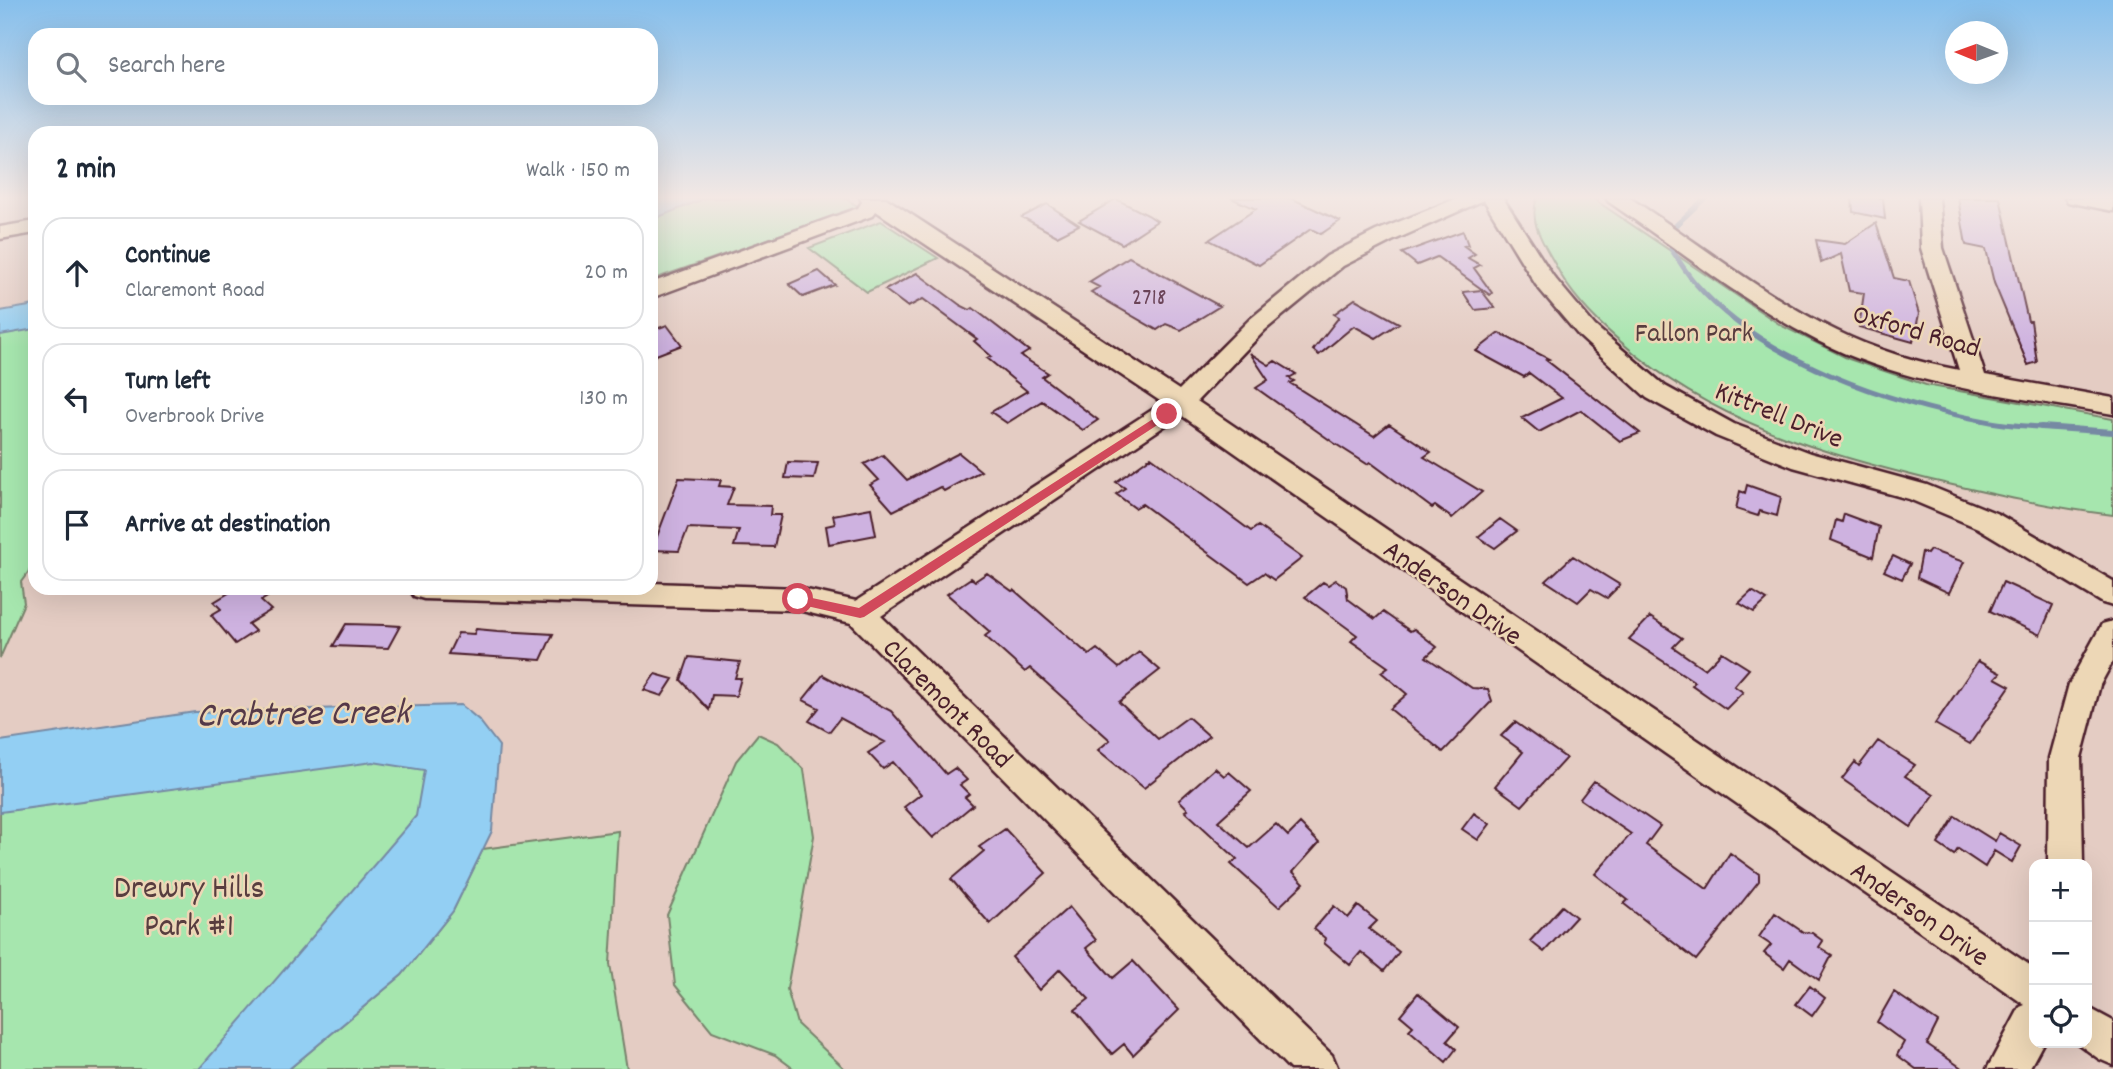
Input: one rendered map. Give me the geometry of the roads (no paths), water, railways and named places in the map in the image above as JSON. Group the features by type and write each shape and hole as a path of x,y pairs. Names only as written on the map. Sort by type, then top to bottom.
{"street":[{"path":"658,288 768,248"},
{"name":"Anderson Drive","path":"948,248 1181,403 2029,987"},
{"path":"860,614 1181,403 1257,325 1335,261 1361,248"},
{"name":"Kittrell Drive","path":"1524,248 1544,280 1587,331 1656,392 1738,435 1802,460 1917,492 1988,521 2113,595"},
{"name":"Oxford Road","path":"1690,248 1757,293 1858,349 1906,365 2113,406"},
{"path":"1933,248 1973,379"},
{"name":"Claremont Road","path":"658,595 798,599 860,614 1318,1069"},
{"path":"2065,859 2065,758 2085,684 2113,633"},
{"path":"2007,1069 2029,1030"},
{"path":"2092,1030 2113,1045"}],"water":[{"path":"28,306 28,330 0,335 0,311"},
{"name":"Crabtree Creek","path":"461,705 479,720 499,746 492,831 453,911 402,975 289,1069 199,1069 416,816 424,770 373,762 0,812 0,741 195,712"}],"waterway":[{"path":"1671,249 1692,280 1724,312 1756,336 1832,376 1913,404 1953,414 2002,424 2042,427"},
{"path":"2042,427 2076,429"},
{"path":"2042,427 2113,432"}],"park label":[{"name":"Fallon Park","path":"1694,331"},
{"name":"Drewry Hills Park #1","path":"189,904"}]}
